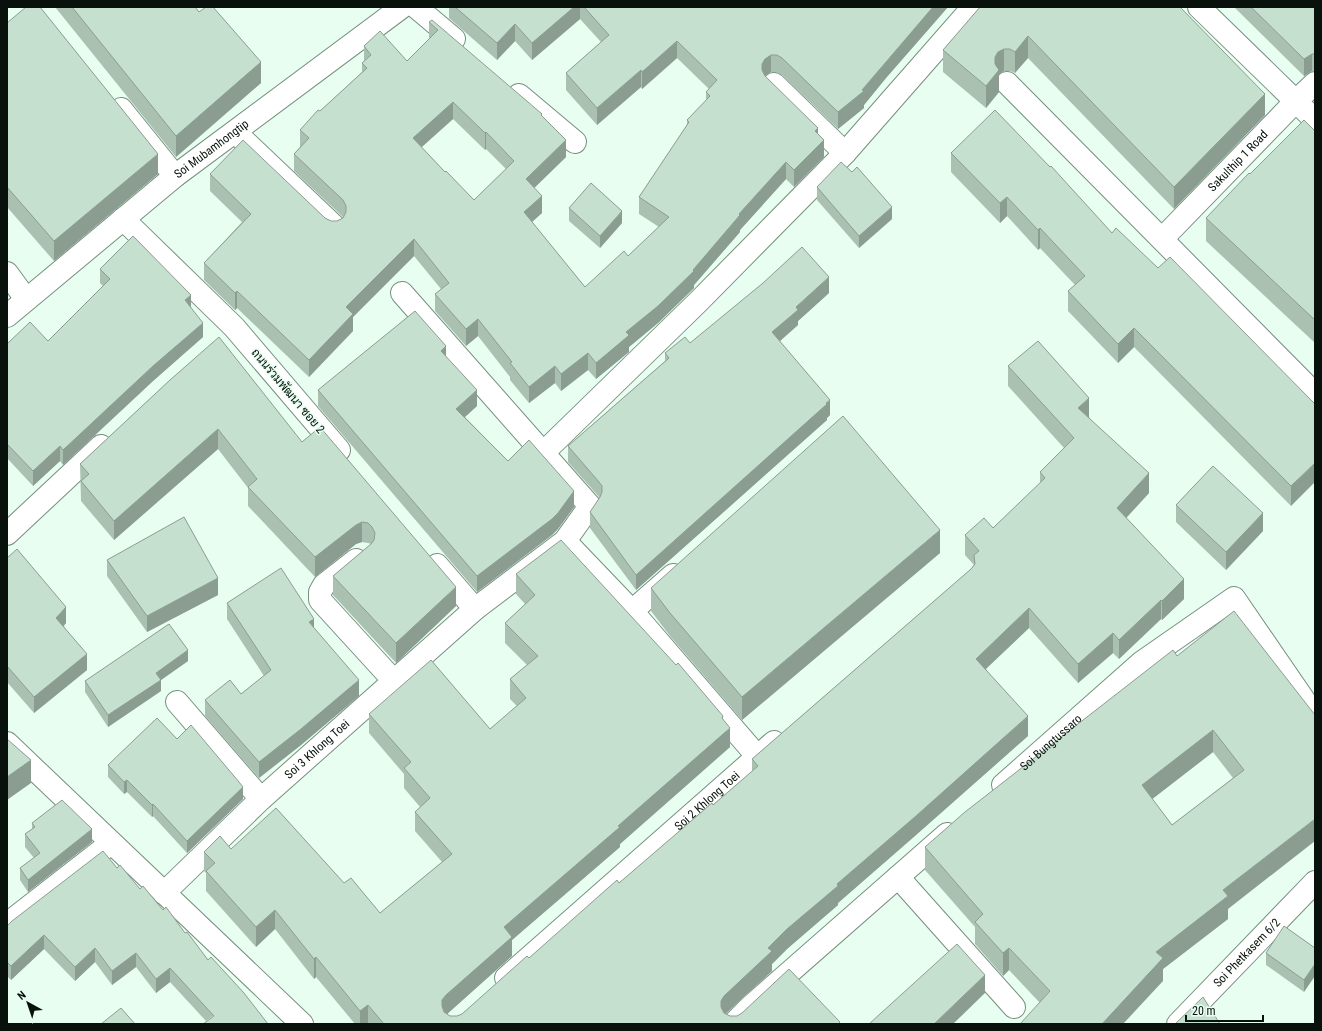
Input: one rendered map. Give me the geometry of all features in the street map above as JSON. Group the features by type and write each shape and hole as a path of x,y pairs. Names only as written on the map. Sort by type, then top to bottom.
{"street":[{"name":"Soi Mubamhongtip","path":"7,316 175,176 235,132 378,13 402,7"},
{"path":"416,7 469,52"},
{"path":"402,293 543,453 698,302 845,154 973,7"},
{"path":"1199,7 1315,120"},
{"path":"504,82 575,142"},
{"path":"1007,83 1315,394"},
{"name":"Sakulthip 1 Road","path":"1162,240 1315,83"},
{"path":"774,84 845,154"},
{"path":"111,96 175,176"},
{"path":"235,132 334,226"},
{"name":"ถนนร่วมพัฒนา ซอย 2","path":"123,219 352,466"},
{"path":"7,273 26,299"},
{"path":"7,534 116,433"},
{"name":"Soi 3 Khlong Toei","path":"164,893 260,799 475,609 565,541 590,506 543,453"},
{"path":"565,541 632,611 757,756"},
{"path":"424,550 475,609"},
{"path":"363,554 324,585 320,592 320,600 394,681"},
{"path":"632,611 685,564"},
{"name":"Soi Bungtussaro","path":"988,798 1142,662 1234,598 1315,716"},
{"path":"177,702 260,799"},
{"name":"Soi 2 Khlong Toei","path":"490,992 787,730"},
{"path":"7,743 302,1024"},
{"path":"733,1024 750,1007 964,819"},
{"path":"7,924 111,843"},
{"path":"898,877 1014,1007"},
{"name":"Soi Phetkasem 6/2","path":"1178,1024 1315,882"}],"building":[{"path":"26,7 40,7 158,154 54,241 7,187 7,23"},
{"path":"72,7 195,7 199,12 206,7 213,7 261,62 176,136"},
{"path":"455,7 574,7 532,43 515,24 497,43"},
{"path":"584,7 933,7 862,90 864,91 838,112 782,58 777,55 771,55 765,59 762,64 762,70 765,76 818,128 815,131 824,140 794,170 786,162 739,214 740,215 693,270 694,271 658,306 626,332 629,335 627,337 596,363 588,353 561,374 555,366 529,387 510,363 512,362 478,319 466,329 435,294 449,283 414,239 346,307 353,314 309,360 237,291 235,293 204,263 251,214 210,174 243,140 325,218 331,221 337,221 343,218 346,212 346,206 343,200 294,154 309,138 300,130 318,110 320,111 367,68 362,63 371,55 364,46 380,31 407,61 438,30 429,22 432,20 542,114 541,115 566,140 526,179 542,196 524,212 585,287 624,251 628,256 669,217 639,197 689,122 687,120 710,96 706,92 717,80 677,41 642,72 641,70 597,108 566,73 609,35","holes":["453,102 485,133 486,132 514,161 474,200 413,138"]},
{"path":"980,7 1180,7 1265,94 1174,187 1028,36 1015,52 1010,49 1004,49 998,52 995,57 995,64 999,70 986,86 943,50"},
{"path":"1251,7 1315,7 1315,54 1312,54 1304,59"},
{"path":"995,110 1050,167 1051,166 1112,233 1116,228 1158,268 1170,257 1315,404 1315,463 1291,486 1134,328 1118,344 1068,291 1085,276 1040,228 1038,230 1007,197 1000,203 951,153"},
{"path":"1304,120 1315,131 1315,320 1206,218 1249,173 1250,174"},
{"path":"841,162 852,172 857,167 892,207 859,236 817,187"},
{"path":"591,183 622,211 600,236 569,208"},
{"path":"133,236 191,295 185,300 203,323 153,366 63,450 60,446 33,471 7,444 7,344 30,322 48,341 110,279 100,269"},
{"path":"802,247 829,277 796,307 798,310 772,332 830,400 636,575 590,512 600,497 602,486 568,446 669,358 665,353 685,337 690,343 763,283"},
{"path":"415,311 446,346 441,351 477,390 456,409 508,461 529,440 574,491 552,519 477,576 318,390"},
{"path":"219,337 302,442 320,427 456,587 396,643 333,576 371,544 374,540 375,533 372,527 368,523 362,522 356,525 315,557 248,487 257,479 218,429 114,521 81,481 89,474 80,464 170,380"},
{"path":"1038,341 1089,398 1078,408 1149,473 1117,508 1184,579 1119,640 1113,633 1078,664 1029,608 976,659 1028,716 837,884 838,886 787,929 768,948 772,951 724,996 721,1001 721,1007 724,1013 730,1016 737,1016 789,969 840,1022 838,1024 384,1024 368,1005 360,1011 316,957 314,959 275,910 256,927 206,871 215,863 204,852 220,836 231,849 276,808 344,883 351,878 380,913 452,854 415,812 430,798 404,768 411,762 369,714 431,660 490,729 526,698 510,679 538,656 505,623 535,595 516,574 561,540 676,665 678,663 723,716 722,718 730,728 618,826 620,827 504,927 512,937 442,1000 444,1012 450,1016 462,1014 527,956 529,958 617,880 619,883 712,803 713,805 758,766 752,759 971,569 975,564 974,555 979,551 965,535 984,518 993,528 1045,478 1040,472 1074,438 1008,366"},
{"path":"843,416 940,530 742,697 670,613 651,588"},
{"path":"1213,466 1263,513 1226,552 1176,505"},
{"path":"184,517 218,578 147,616 107,560"},
{"path":"17,549 66,607 56,618 87,654 34,697 7,666 7,558"},
{"path":"281,568 314,619 309,622 359,680 259,762 205,700 230,680 241,694 271,670 227,603"},
{"path":"1234,611 1315,715 1315,819 1223,890 1228,896 1156,952 1163,958 1102,1024 1020,1024 1050,991 1009,948 1003,953 975,922 983,914 925,847 965,812 1173,650 1177,656","holes":["1213,730 1244,770 1172,825 1142,785"]},
{"path":"169,624 188,650 156,673 161,680 108,715 85,681"},
{"path":"157,718 177,739 191,725 243,787 187,841 153,804 152,805 127,780 124,782 108,765"},
{"path":"7,739 31,760 7,777"},
{"path":"62,800 92,829 28,880 20,868 40,853 25,834 35,827 32,823"},
{"path":"103,851 117,868 120,865 140,889 143,886 163,910 166,907 185,933 187,932 208,960 211,957 244,993 268,1024 203,1024 214,1016 170,968 156,979 136,953 112,971 95,948 75,967 44,935 11,966 7,962 7,926"},
{"path":"1284,926 1315,948 1315,964 1304,980 1266,953"},
{"path":"957,944 985,975 934,1024 869,1024"},
{"path":"1203,997 1220,1024 1175,1024"},
{"path":"121,1008 135,1024 101,1024"}]}
